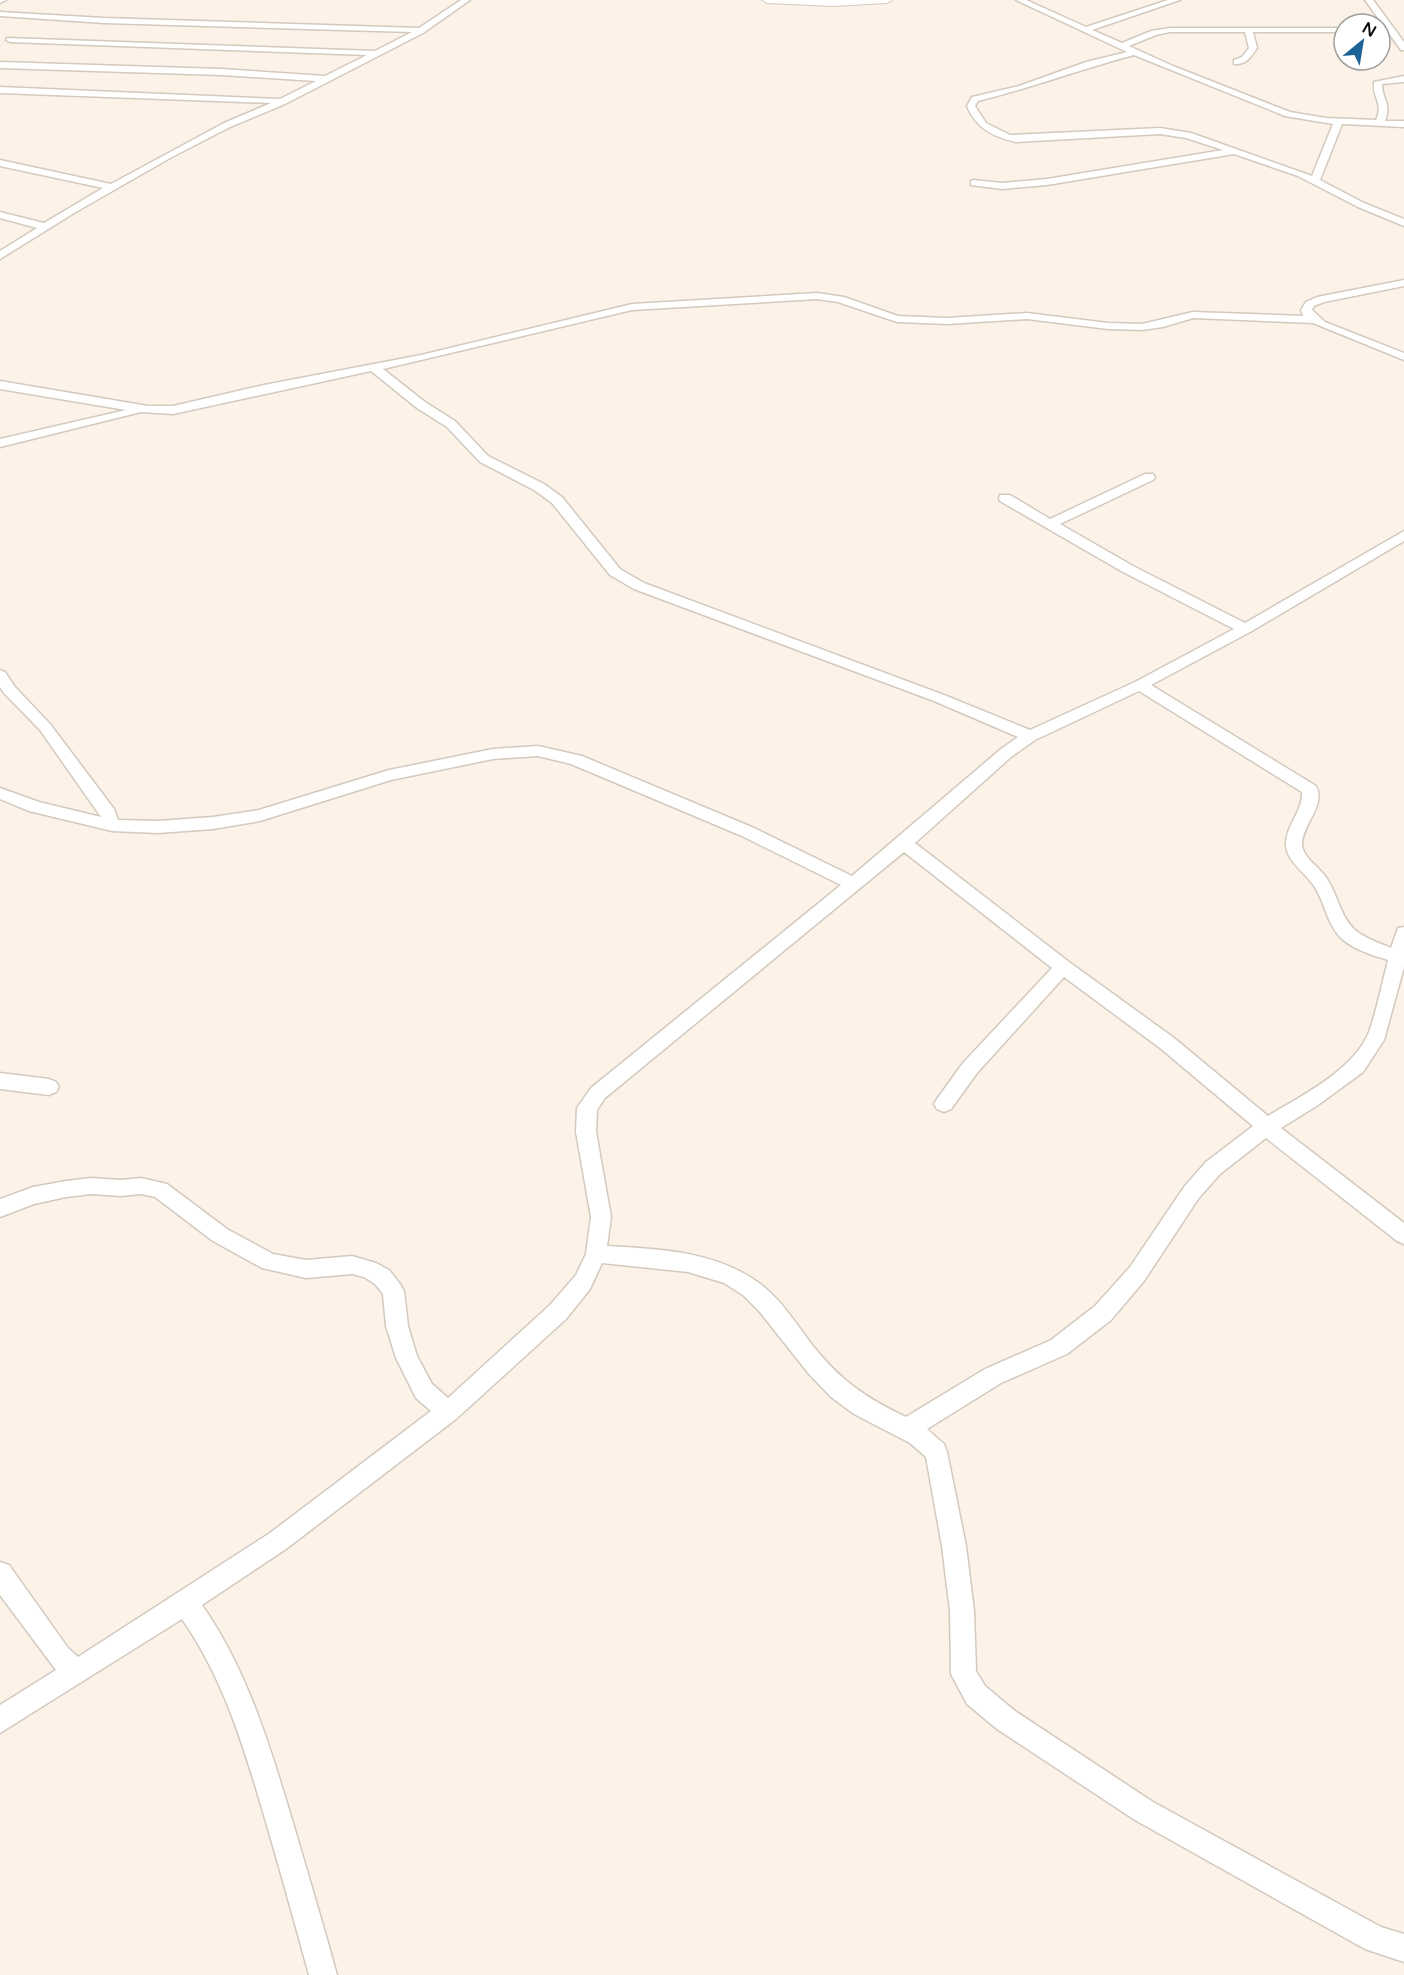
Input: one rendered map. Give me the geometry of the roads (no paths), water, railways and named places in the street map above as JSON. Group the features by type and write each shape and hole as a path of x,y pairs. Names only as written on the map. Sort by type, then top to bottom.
{"main road":[{"path":"767,0 832,3 887,0"}],"street":[{"path":"0,256 111,187 201,138 282,102 420,30 466,0"},
{"path":"1020,0 1135,52 1288,114 1338,122 1404,124"},
{"path":"1085,30 1106,21 1176,0"},
{"path":"0,14 147,23 257,23 420,30"},
{"path":"38,24 48,18"},
{"path":"0,46 29,30"},
{"path":"1122,46 1154,33 1170,30 1332,30"},
{"path":"1237,62 1245,58 1253,48 1248,30"},
{"path":"1392,31 1404,48"},
{"path":"10,40 150,52 375,53"},
{"path":"130,77 150,52"},
{"path":"1135,52 1089,64 1030,86 975,99 971,106 980,123 1006,137 1029,140 1160,131 1188,135 1237,150 1315,181 1361,205 1404,223"},
{"path":"0,64 325,79"},
{"path":"1379,123 1385,111 1385,105 1378,92 1378,82 1404,79"},
{"path":"116,94 123,86"},
{"path":"0,90 282,102"},
{"path":"1315,181 1338,122"},
{"path":"974,183 1002,186 1038,183 1237,150"},
{"path":"0,163 111,187"},
{"path":"0,215 47,227"},
{"path":"1404,283 1321,299 1310,304 1307,314 1314,320 1404,357"},
{"path":"0,385 144,409 173,410 264,388 374,368 474,346 632,307 731,303 799,297 840,299 897,319 947,321 1027,316 1108,326 1143,327 1163,324 1179,317 1192,315 1314,320"},
{"path":"374,368 451,424 484,459 539,487 557,500 615,572 639,586 939,698 1030,736"},
{"path":"0,443 144,409"},
{"path":"1052,523 1149,477"},
{"path":"1005,498 1052,523 1128,569 1245,629"},
{"path":"0,1720 278,1541 448,1412 558,1312 583,1282 596,1254 601,1217 586,1132 587,1108 598,1093 625,1070 904,843 1006,753 1030,736 1140,685 1245,629 1404,535"},
{"path":"0,675 9,690 45,727 108,813 112,825"},
{"path":"1140,685 1310,790 1311,799 1297,828 1294,844 1299,858 1319,879 1343,929 1348,934 1398,957"},
{"path":"0,793 35,807 112,825 158,827 213,823 260,815 389,775 492,754 538,751 576,760 738,828 854,884"},
{"path":"904,843 1063,967 1167,1043 1266,1127 1404,1235"},
{"path":"907,1430 993,1376 1059,1347 1103,1313 1137,1274 1191,1193 1206,1176 1266,1127 1311,1100 1356,1067 1377,1035 1404,933"},
{"path":"944,1104 970,1068 1063,967"},
{"path":"0,1081 49,1088"},
{"path":"0,1209 33,1196 66,1189 91,1186 121,1188 141,1186 160,1190 220,1235 269,1262 306,1269 352,1265 369,1269 382,1277 393,1291 397,1326 407,1358 424,1391 448,1412"},
{"path":"596,1254 644,1258 710,1268 734,1276 766,1302 825,1377 851,1400 886,1421 921,1436 936,1452 954,1546 962,1611 964,1674 976,1695 1006,1720 1144,1811 1365,1934 1404,1948"},
{"path":"0,1574 59,1657 77,1672"},
{"path":"185,1602 201,1623 225,1663 251,1729 298,1881 322,1975"}]}
